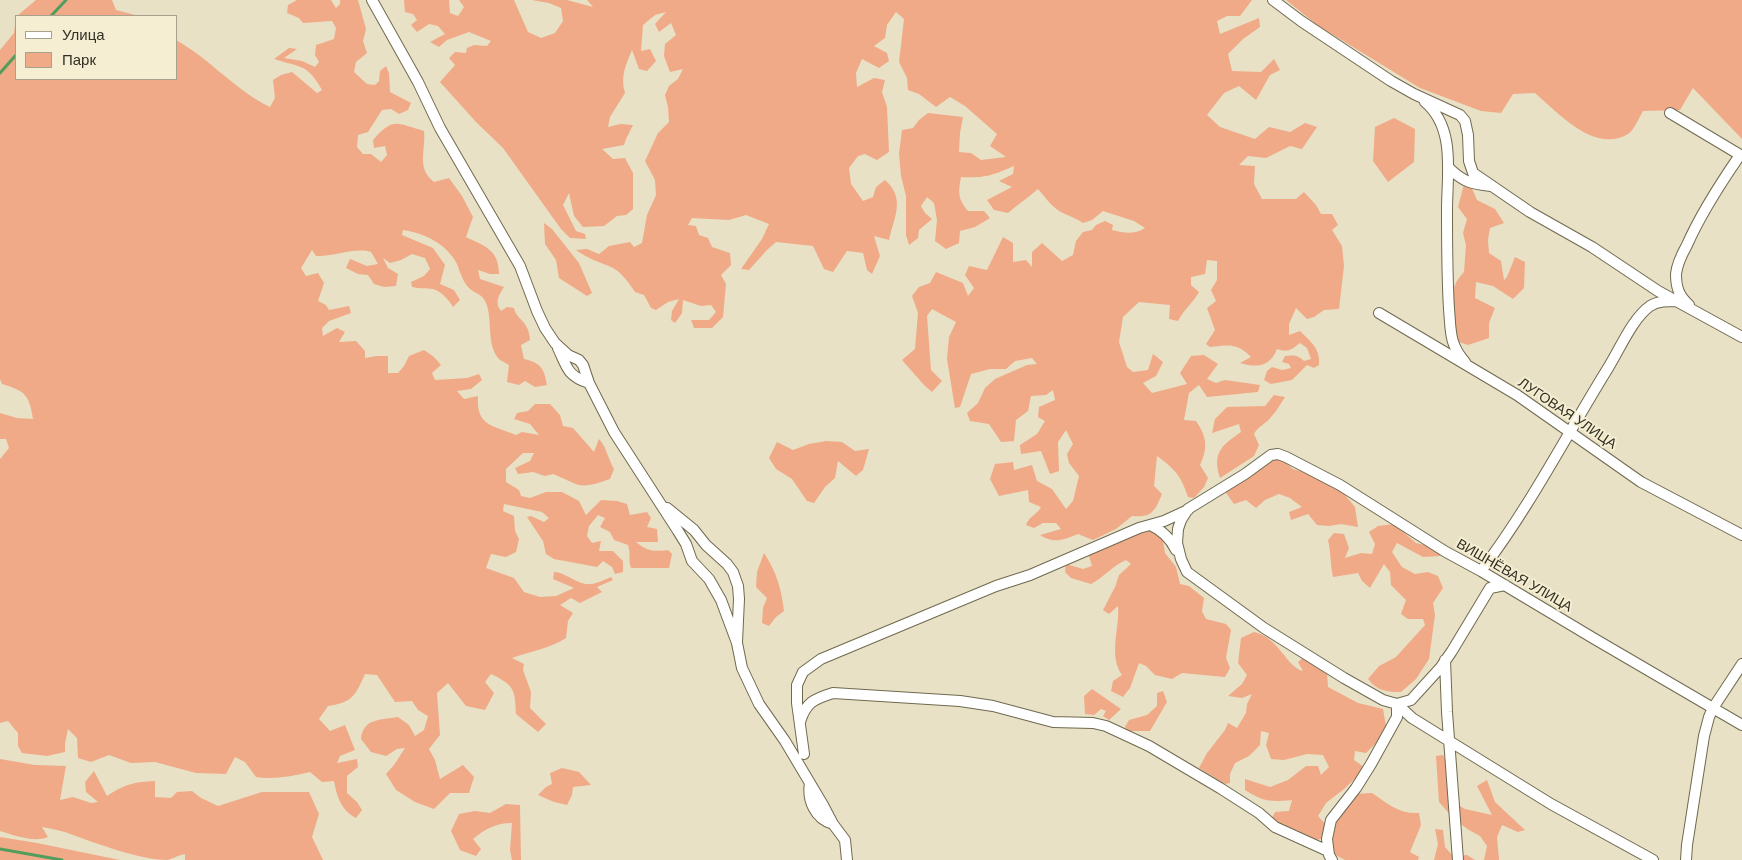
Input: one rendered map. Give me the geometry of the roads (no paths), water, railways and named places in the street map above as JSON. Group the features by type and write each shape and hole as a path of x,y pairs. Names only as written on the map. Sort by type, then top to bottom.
{"street":[{"path":"372,0 418,82 440,128 520,266 545,328 555,343 569,372 578,379 589,382"},
{"path":"1273,0 1345,50 1414,94 1433,110 1439,120 1446,144 1449,168 1447,219 1452,344 1469,366"},
{"path":"1414,94 1460,115 1466,121 1469,161 1473,172 1530,212 1592,246 1658,291 1696,310 1742,338"},
{"path":"1670,113 1741,155 1711,197 1680,260 1676,273 1681,298 1696,310"},
{"path":"1449,168 1459,178 1475,184 1494,187"},
{"path":"1481,571 1496,552 1570,432 1578,415 1627,334 1651,305 1664,301 1677,301"},
{"name":"ЛУГОВАЯ УЛИЦА","path":"1379,314 1517,396 1641,482 1742,535"},
{"path":"555,343 583,365 589,382 614,432 686,544 692,561 703,570 715,588 737,643 742,668 759,704 775,725 810,783 829,823 845,840 847,860"},
{"name":"ВИШНЁВАЯ УЛИЦА","path":"1188,509 1245,474 1271,455 1278,454 1286,457 1332,481 1446,552 1742,725"},
{"path":"658,500 694,530 733,572 738,586 739,599 737,643"},
{"path":"810,783 804,754 797,686 803,672 821,659 1150,525 1164,521 1188,509"},
{"path":"1181,560 1177,543 1178,529 1188,509"},
{"path":"1150,525 1162,532 1172,542 1187,572 1264,628 1344,678 1383,700 1397,704 1412,718 1550,804 1653,860"},
{"path":"1397,704 1411,700 1445,660 1484,594 1490,588 1505,585"},
{"path":"1445,660 1458,860"},
{"path":"1686,860 1704,736 1713,708 1742,664"},
{"path":"800,722 803,712 809,703 819,697 833,693 847,693 960,701 993,706 1052,722 1093,723 1106,726 1148,746 1259,813 1276,828 1330,855"},
{"path":"1330,855 1327,839 1331,820 1356,788 1371,764 1397,717 1397,704"},
{"path":"775,725 804,754"}],"waterway":[{"path":"52,15 66,0"},
{"path":"0,73 15,56"},
{"path":"0,849 62,860"}]}
